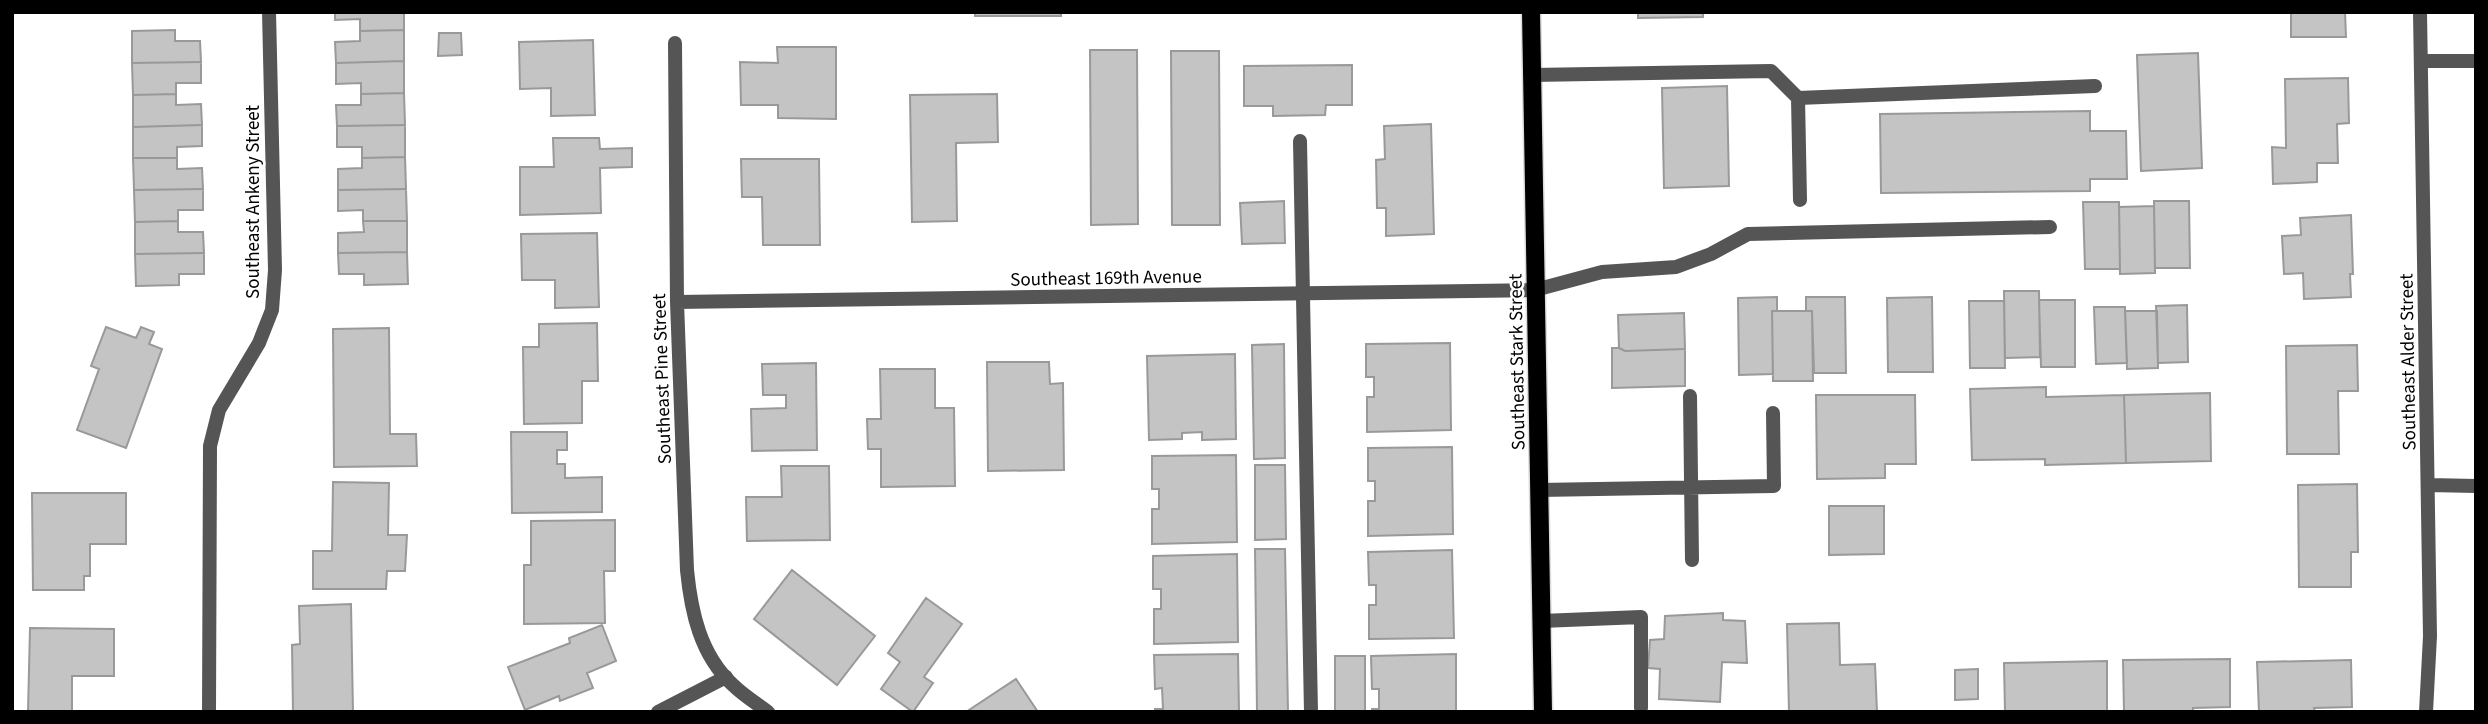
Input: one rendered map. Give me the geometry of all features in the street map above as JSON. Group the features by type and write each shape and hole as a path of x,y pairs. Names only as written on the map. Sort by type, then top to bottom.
{"main road":[{"name":"Southeast Stark Street","path":"1531,12 1544,712"}],"street":[{"name":"Southeast Ankeny Street","path":"209,712 210,446 219,410 259,344 272,310 275,270 269,12"},
{"name":"Southeast Alder Street","path":"2420,12 2429,485 2430,636 2426,712"},
{"name":"Southeast Pine Street","path":"675,43 677,302 687,570 691,610 705,649 730,683 768,712"},
{"path":"2421,61 2476,61"},
{"path":"1532,75 1771,71 1798,98 1800,200"},
{"path":"1798,98 2095,86"},
{"path":"1300,141 1311,712"},
{"name":"Southeast 169th Avenue","path":"677,302 1535,290 1602,272 1676,267 1711,254 1748,234 2050,227"},
{"path":"1690,396 1692,560"},
{"path":"1539,490 1774,486 1773,413"},
{"path":"2429,485 2476,486"},
{"path":"1541,621 1641,617 1641,708"},
{"path":"658,712 726,677"}],"building":[{"path":"335,12 404,12 404,30 360,31 360,19 335,20"},
{"path":"975,12 1061,12 1061,16 975,16"},
{"path":"1638,12 1703,12 1703,17 1638,18"},
{"path":"2291,12 2345,12 2346,37 2291,37"},
{"path":"175,30 175,41 200,41 201,62 132,63 132,31"},
{"path":"404,30 404,61 336,63 335,42 360,41 360,31"},
{"path":"439,33 461,33 462,55 438,56"},
{"path":"593,40 595,115 551,116 551,88 520,89 519,42"},
{"path":"777,47 836,47 836,119 778,118 778,105 741,105 740,62 778,63"},
{"path":"1090,50 1137,50 1138,224 1091,225"},
{"path":"1171,51 1219,51 1220,225 1172,225"},
{"path":"2198,53 2202,168 2141,171 2137,55"},
{"path":"404,61 404,93 361,94 361,83 336,84 336,63"},
{"path":"201,62 201,83 176,83 176,94 133,95 132,63"},
{"path":"1352,65 1352,105 1326,105 1325,115 1273,116 1273,106 1244,106 1244,66"},
{"path":"2348,78 2349,123 2337,124 2338,163 2317,163 2317,182 2273,184 2272,147 2286,148 2285,79"},
{"path":"1727,86 1729,186 1664,188 1662,88"},
{"path":"404,93 405,125 337,126 336,105 361,105 361,94"},
{"path":"176,94 176,105 201,104 202,125 133,127 133,95"},
{"path":"997,94 998,142 956,143 957,221 912,222 910,95"},
{"path":"2090,111 2090,131 2126,131 2127,179 2090,179 2090,191 1881,193 1880,114"},
{"path":"1431,124 1434,234 1386,236 1386,208 1377,208 1376,160 1385,159 1384,126"},
{"path":"202,125 202,146 177,147 177,158 133,158 133,127"},
{"path":"405,125 405,157 362,158 362,147 337,147 337,126"},
{"path":"553,138 599,138 600,149 632,148 632,167 600,168 601,213 520,215 520,167 554,167"},
{"path":"405,157 406,189 338,190 338,169 362,168 362,158"},
{"path":"133,158 177,158 177,169 202,168 203,189 134,190"},
{"path":"741,159 819,159 820,245 763,245 762,197 742,197"},
{"path":"203,189 203,210 178,210 178,221 135,222 134,190"},
{"path":"406,189 407,221 363,221 363,210 338,211 338,190"},
{"path":"1284,201 1285,243 1242,244 1240,203"},
{"path":"2154,201 2189,201 2190,268 2155,268"},
{"path":"2083,202 2119,202 2120,269 2085,269"},
{"path":"2154,206 2155,273 2120,274 2119,207"},
{"path":"2351,215 2351,297 2304,299 2303,273 2284,274 2282,236 2301,235 2300,218"},
{"path":"178,221 178,232 203,232 204,253 135,254 135,222"},
{"path":"363,221 407,221 407,252 338,253 338,233 364,232"},
{"path":"597,233 599,307 555,308 555,280 522,280 521,234"},
{"path":"407,252 408,284 364,285 364,274 339,274 338,253"},
{"path":"204,253 204,274 179,274 179,285 136,286 135,254"},
{"path":"2004,291 2039,291 2040,357 2005,358"},
{"path":"1777,297 1777,311 1772,311 1773,374 1739,375 1738,298"},
{"path":"1806,297 1845,297 1846,373 1814,373 1812,311 1806,311"},
{"path":"1932,297 1933,372 1888,372 1887,298"},
{"path":"2039,300 2075,300 2075,367 2041,367"},
{"path":"1969,301 2004,301 2005,368 1970,368"},
{"path":"2187,305 2188,362 2158,363 2156,306"},
{"path":"2094,307 2125,307 2127,363 2096,364"},
{"path":"1772,311 1812,311 1813,381 1773,381"},
{"path":"2125,311 2157,311 2158,368 2127,369"},
{"path":"1684,313 1685,349 1625,351 1619,348 1618,315"},
{"path":"597,323 598,381 582,381 582,423 524,424 523,347 539,347 539,324"},
{"path":"106,327 136,338 141,327 154,332 149,344 162,349 126,448 77,430 99,369 91,366"},
{"path":"389,328 390,434 416,434 417,466 334,467 333,329"},
{"path":"1450,343 1451,430 1367,432 1367,397 1374,397 1374,377 1366,377 1366,344"},
{"path":"1284,344 1285,458 1254,459 1252,345"},
{"path":"2357,345 2358,391 2338,391 2339,454 2287,454 2286,346"},
{"path":"1612,348 1625,351 1685,349 1685,386 1612,388"},
{"path":"1235,354 1236,439 1202,440 1202,432 1182,433 1182,439 1149,440 1147,356"},
{"path":"987,362 1049,362 1050,384 1063,383 1064,470 988,471"},
{"path":"816,363 817,450 752,451 751,409 786,408 786,395 763,395 762,364"},
{"path":"880,369 935,369 935,408 954,408 955,486 881,487 881,449 868,449 867,419 881,419"},
{"path":"2046,387 2046,397 2124,395 2126,463 2045,465 2045,459 1972,460 1970,389"},
{"path":"2210,393 2211,461 2126,463 2124,395"},
{"path":"1816,395 1915,395 1916,464 1885,464 1885,478 1817,479"},
{"path":"511,432 567,432 567,450 557,450 557,464 565,464 565,478 602,477 602,512 512,513"},
{"path":"1452,447 1453,534 1368,536 1368,501 1375,501 1375,481 1368,481 1368,448"},
{"path":"1236,455 1237,542 1152,544 1152,509 1159,509 1159,489 1152,489 1152,456"},
{"path":"1255,465 1285,465 1286,539 1255,540"},
{"path":"781,466 829,466 830,540 747,541 746,497 782,497"},
{"path":"333,482 389,483 388,535 407,535 405,571 387,571 386,589 313,589 313,551 332,551"},
{"path":"2357,484 2358,552 2351,552 2351,587 2299,587 2298,485"},
{"path":"32,493 126,493 126,544 90,544 90,576 84,576 84,590 33,590"},
{"path":"1829,506 1884,506 1884,554 1829,555"},
{"path":"615,520 615,571 604,571 605,623 524,624 524,565 531,565 531,521"},
{"path":"1255,549 1285,549 1288,712 1257,712"},
{"path":"1452,550 1454,638 1369,639 1369,605 1376,605 1376,585 1369,585 1368,552"},
{"path":"1237,554 1238,642 1154,644 1154,609 1161,609 1161,589 1153,589 1153,556"},
{"path":"792,570 875,636 837,685 754,619"},
{"path":"926,598 962,624 924,677 933,683 913,712 881,689 900,662 888,653"},
{"path":"351,604 353,712 293,712 292,645 300,644 299,606"},
{"path":"1723,613 1723,620 1745,621 1747,663 1722,662 1720,702 1659,699 1660,669 1648,668 1650,640 1664,639 1665,616"},
{"path":"1839,623 1840,665 1875,664 1877,712 1789,712 1787,624"},
{"path":"602,625 616,661 587,673 593,688 560,701 559,696 525,710 508,667 570,643 569,638"},
{"path":"30,628 114,629 114,676 72,676 72,712 28,712"},
{"path":"1238,654 1239,712 1155,712 1155,709 1163,709 1162,688 1155,689 1154,655"},
{"path":"1456,654 1456,712 1372,712 1372,709 1379,709 1379,689 1372,689 1371,656"},
{"path":"1335,656 1365,656 1365,712 1335,712"},
{"path":"2230,659 2230,707 2193,708 2193,712 2124,712 2123,660"},
{"path":"2351,660 2352,707 2314,708 2315,712 2259,712 2257,662"},
{"path":"2107,661 2107,712 2005,711 2004,663"},
{"path":"1978,669 1978,699 1955,700 1955,670"},
{"path":"1016,679 1038,712 966,712"}]}
